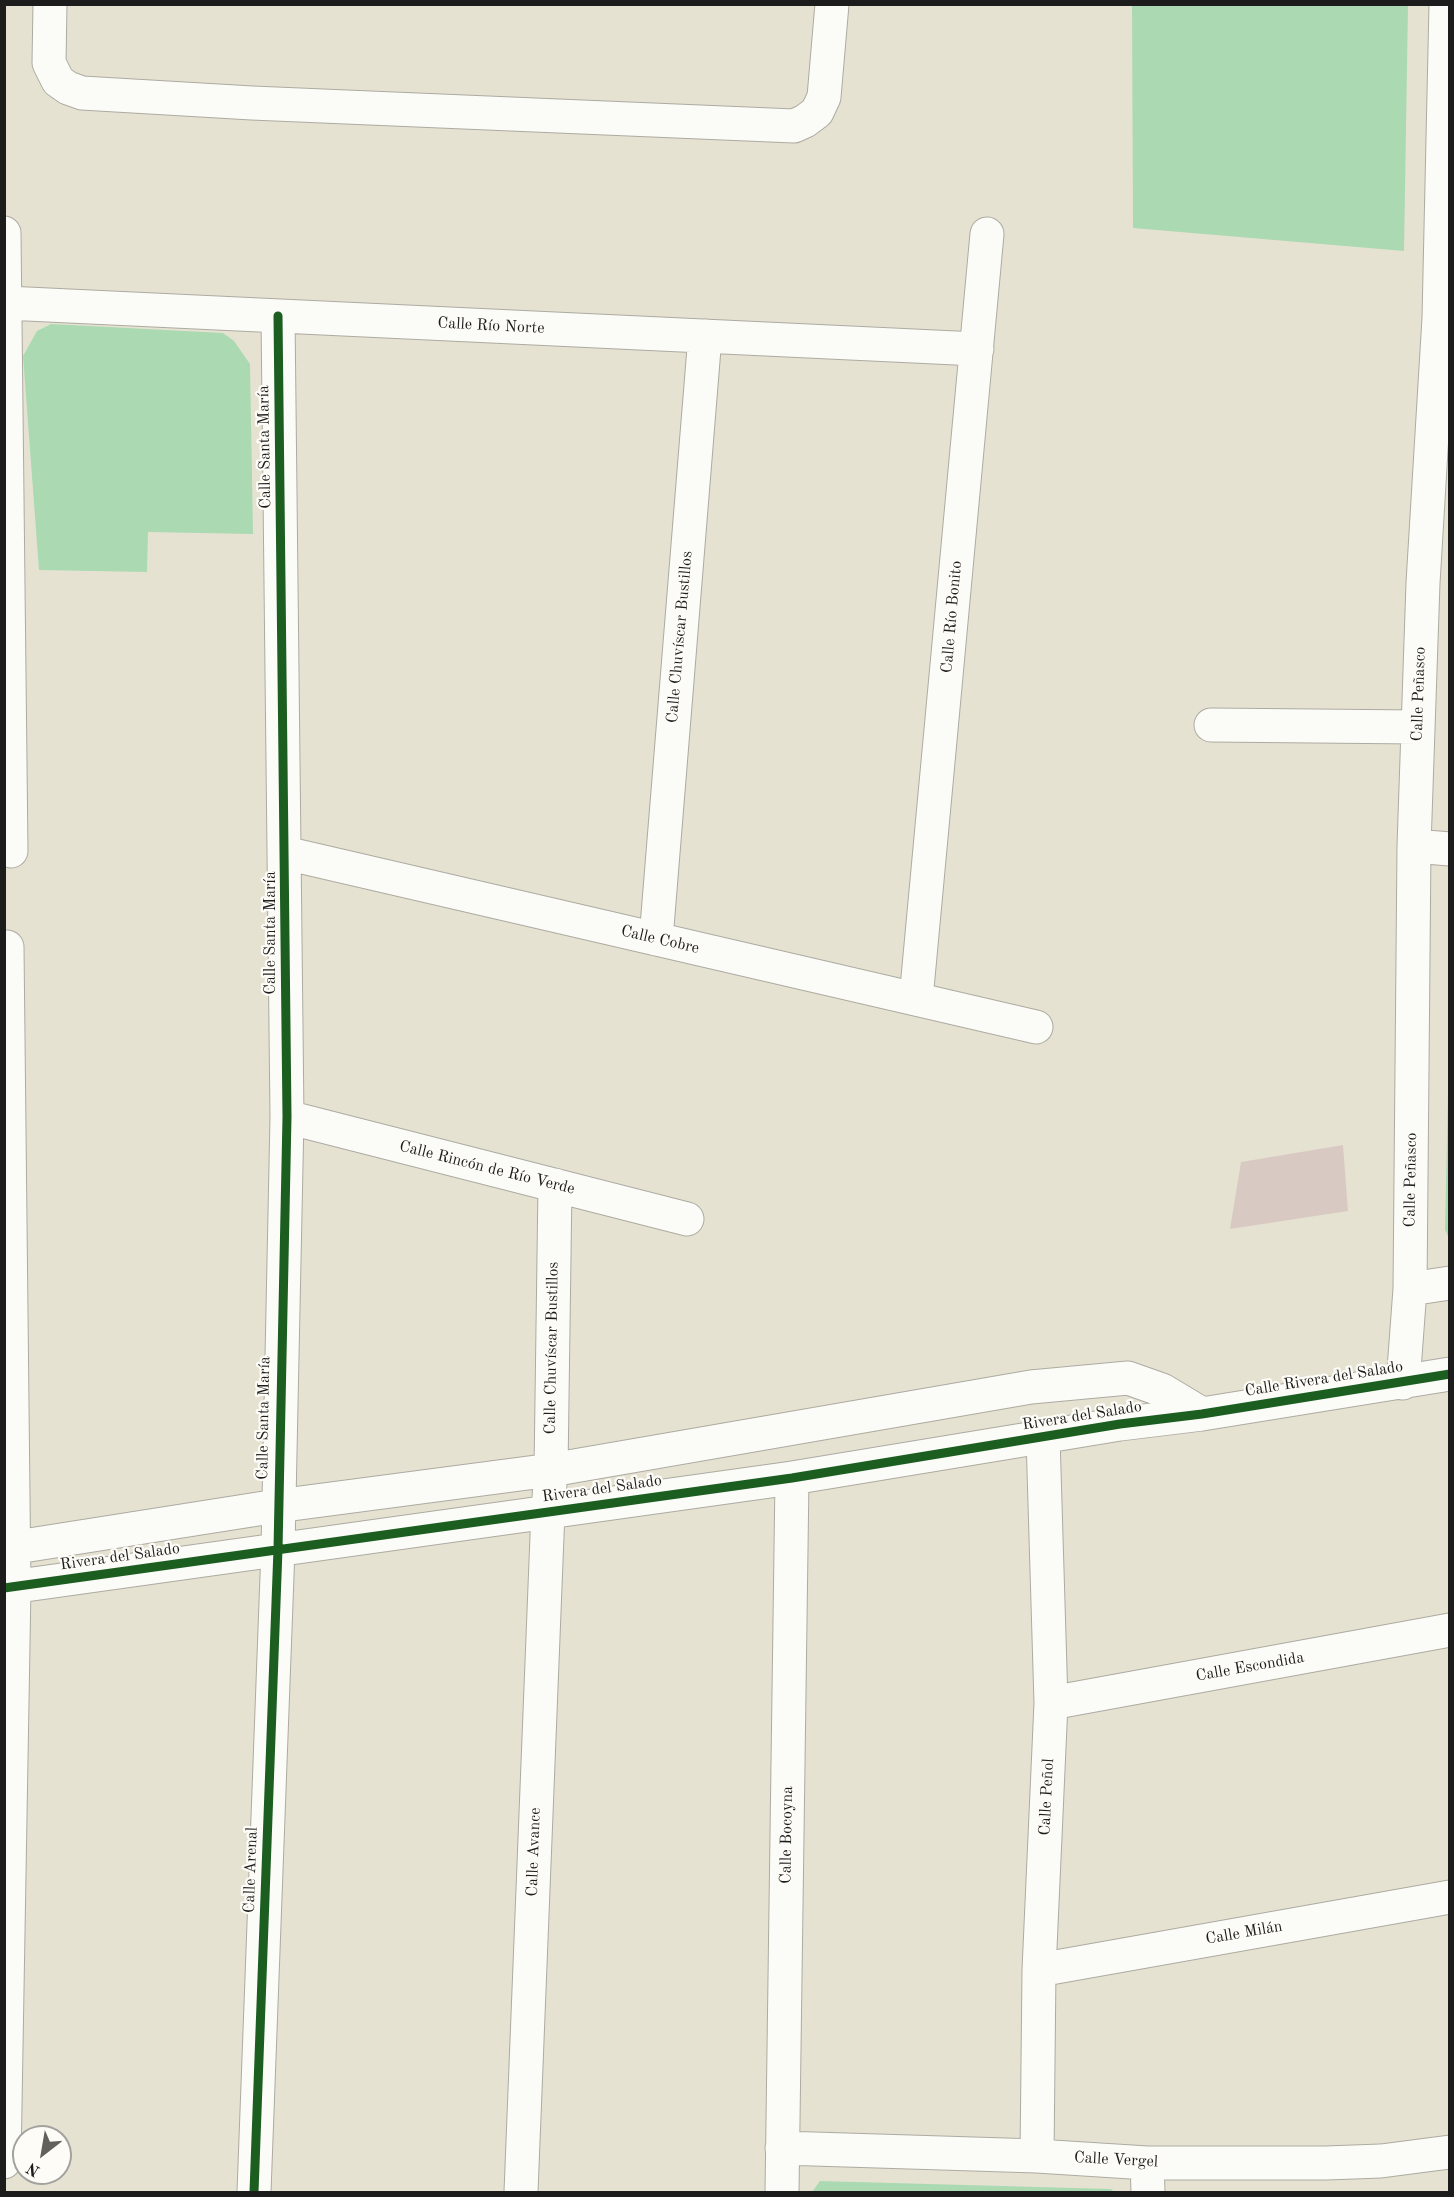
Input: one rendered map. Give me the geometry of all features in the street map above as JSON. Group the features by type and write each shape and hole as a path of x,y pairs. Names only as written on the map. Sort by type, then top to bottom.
{"street":[{"path":"50,4 49,63 58,81 82,93 252,103 794,126 817,112 824,97 832,4"},
{"name":"Calle Peñasco","path":"1403,1383 1410,1290 1414,846 1418,728 1436,584 1444,318 1446,4"},
{"path":"4,233 11,851"},
{"name":"Calle Río Bonito","path":"916,999 987,234"},
{"name":"Calle Río Norte","path":"6,303 976,349"},
{"name":"Calle Santa María","path":"278,316 287,1117 277,1506 278,1550"},
{"name":"Calle Chuvíscar Bustillos","path":"656,939 705,336"},
{"path":"1211,725 1418,728"},
{"path":"1414,846 1449,849"},
{"name":"Calle Cobre","path":"285,853 1036,1027"},
{"path":"4,2162 9,1588 7,947"},
{"name":"Calle Rincón de Río Verde","path":"287,1117 687,1220"},
{"name":"Calle Chuvíscar Bustillos","path":"548,1511 551,1470 555,1185"},
{"path":"1410,1290 1449,1283"},
{"name":"Calle Rivera del Salado","path":"1202,1413 1449,1374"},
{"name":"Rivera del Salado","path":"8,1549 277,1506 551,1470 1031,1387 1106,1378 1128,1378 1145,1383 1202,1413"},
{"name":"Rivera del Salado","path":"9,1588 792,1478 1202,1413"},
{"name":"Calle Peñol","path":"1037,2156 1039,1970 1051,1703 1042,1437"},
{"name":"Calle Bocoyna","path":"782,2193 792,1478"},
{"name":"Calle Avance","path":"521,2193 548,1511"},
{"name":"Calle Arenal","path":"254,2193 278,1550"},
{"name":"Calle Escondida","path":"1051,1703 1449,1630"},
{"name":"Calle Milán","path":"1039,1970 1449,1897"},
{"name":"Calle Vergel","path":"783,2148 1037,2156 1147,2178 1326,2163 1380,2161 1449,2152"}],"green space":[{"path":"1132,5 1408,5 1404,251 1133,228"},
{"path":"51,324 223,333 234,341 250,364 253,534 148,532 147,572 39,570 23,356 37,331"},
{"path":"1449,1046 1450,1238 1445,1230"},
{"path":"820,2181 1111,2189 1114,2192 812,2192"}],"building":[{"path":"1343,1145 1348,1211 1230,1229 1241,1162"}],"cycle path":[{"path":"254,2192 278,1549 287,1117 278,316"},
{"path":"4,1588 792,1478 1120,1424 1202,1414 1450,1374"}]}
